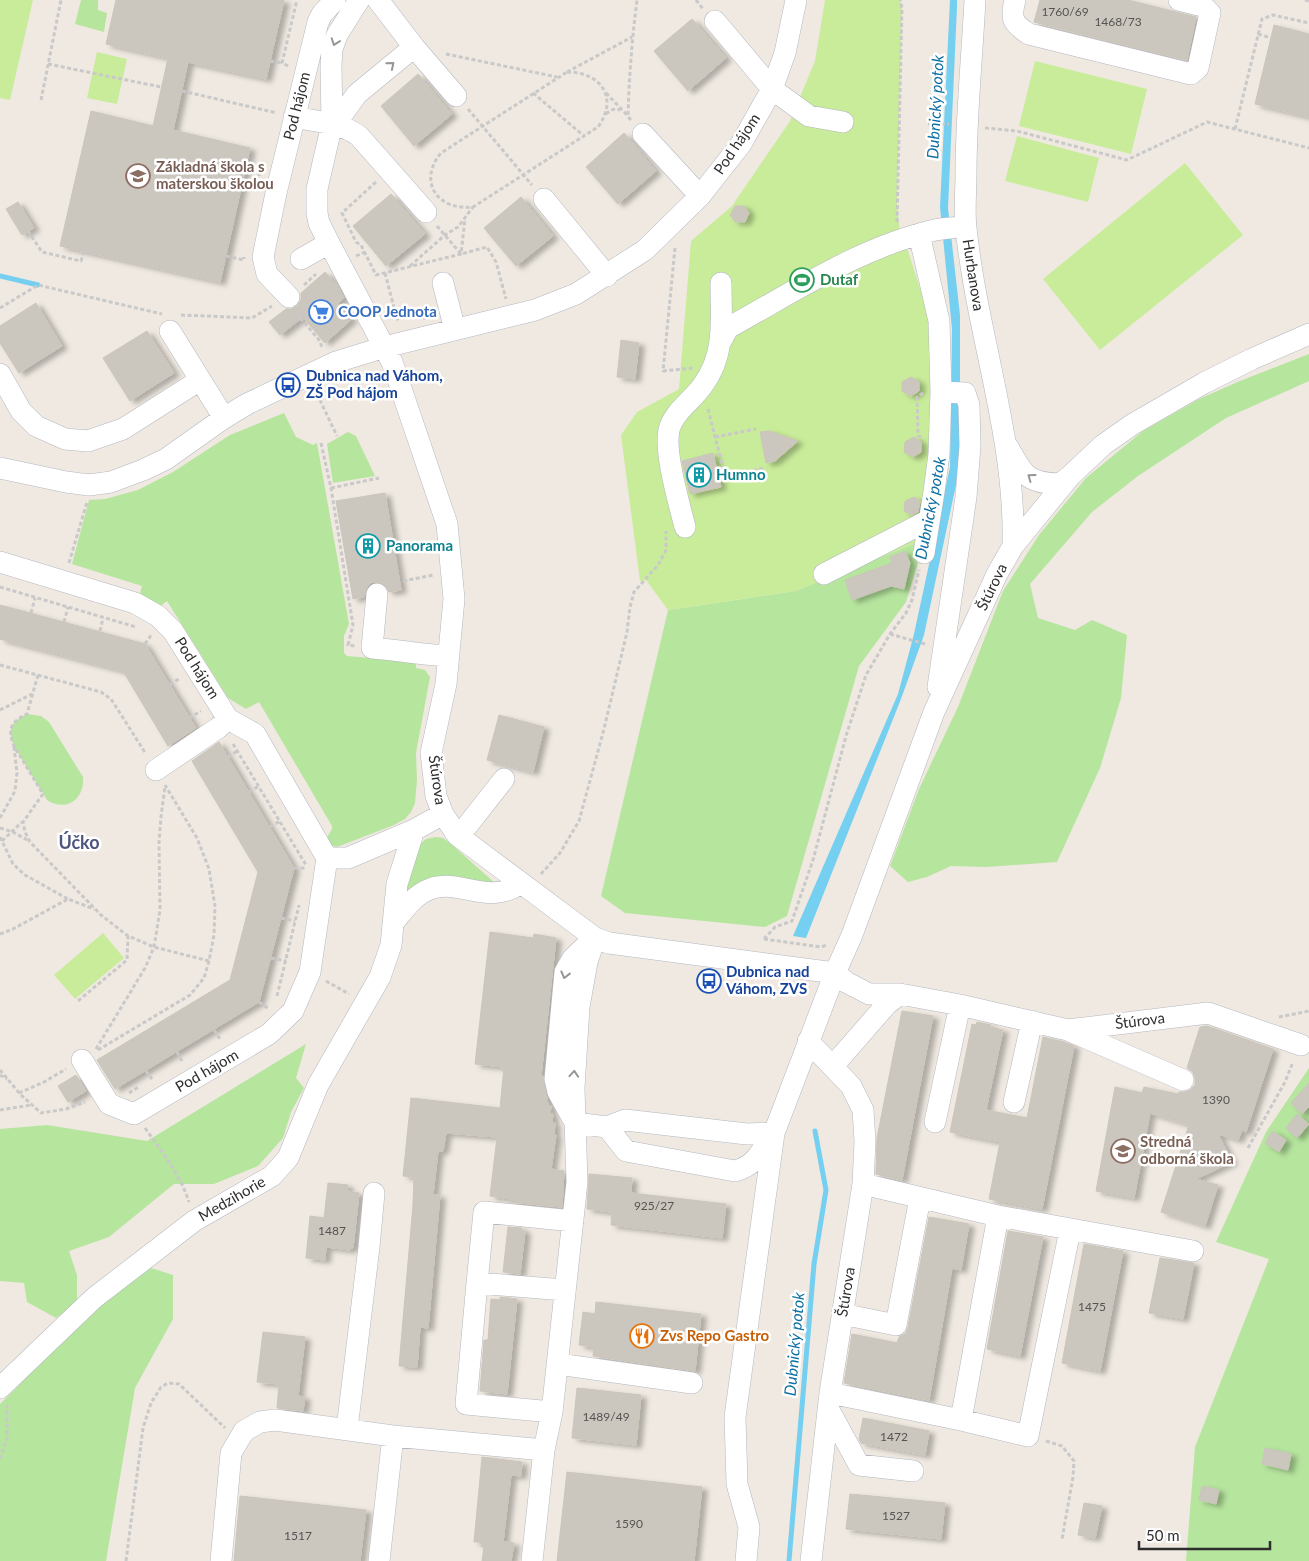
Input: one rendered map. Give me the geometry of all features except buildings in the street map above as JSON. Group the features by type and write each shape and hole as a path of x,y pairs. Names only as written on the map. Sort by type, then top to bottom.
{"street":[{"name":"Pod hájom","path":"289,302 267,274 263,257 276,192 318,22 322,14 335,0"},
{"path":"359,0 337,35 332,49 332,124 317,189 316,204 319,223 385,347"},
{"path":"378,0 456,96"},
{"name":"Pod hájom","path":"0,468 89,485 111,482 166,459 247,404 336,362 385,347 534,310 576,294 607,276 645,250 700,196 741,144 772,89 785,53 796,0"},
{"name":"Hurbanova","path":"975,0 966,126 944,230 980,323 1006,442 1012,492 1013,546"},
{"path":"1015,0 1012,13 1017,26 1029,34 1191,74 1198,68 1210,13 1202,6 1180,0"},
{"path":"715,21 772,89 809,116 843,122"},
{"path":"332,124 344,112 357,94 419,52"},
{"path":"294,117 350,129 359,136 426,212"},
{"path":"643,134 700,196"},
{"path":"544,199 607,276"},
{"path":"721,342 728,328 834,268 897,242 944,230 939,322 942,392 939,454 924,553"},
{"path":"301,259 329,243"},
{"path":"443,283 455,330"},
{"path":"675,526 667,444 669,428 674,418 703,386 716,365 721,342 722,283"},
{"path":"172,320 200,380 224,418"},
{"name":"Štúrova","path":"746,1561 749,1527 737,1484 735,1417 774,1133 835,973 852,935 934,712 997,574 1013,546 1070,476 1102,446 1171,401 1252,359 1309,334"},
{"name":"Štúrova","path":"385,347 392,362 447,524 454,599 446,684 431,753 436,796 442,814 457,835 529,881 594,938 609,943 835,973 846,982 869,994 900,994 960,1005 1068,1030 1208,1013 1301,1045"},
{"path":"0,374 21,411 36,426 65,439 88,441 123,429 200,380"},
{"path":"934,712 966,496 970,446 969,405 965,393 942,392"},
{"path":"1006,442 1020,467 1033,480 1060,484 1070,476"},
{"path":"824,574 929,520"},
{"name":"Pod hájom","path":"0,562 135,602 158,616 173,631 223,724 255,734 327,858 310,972 293,1011 269,1034 134,1114"},
{"path":"377,594 372,648 449,656"},
{"path":"161,778 223,724"},
{"path":"457,835 467,826 504,779"},
{"path":"327,858 348,858 414,830 442,814"},
{"name":"Medzihorie","path":"4,1384 94,1298 194,1221 272,1176 288,1158 318,1085 380,977 391,946 397,884 414,830"},
{"path":"394,922 410,902 431,888 447,887 502,893 529,881"},
{"path":"532,1561 544,1450 552,1412 558,1364 577,1182 574,1088 579,1007 587,962 594,938"},
{"path":"832,1066 887,1004 900,994"},
{"path":"935,1122 960,1005"},
{"path":"1014,1102 1032,1021"},
{"path":"1068,1030 1183,1080"},
{"name":"Štúrova","path":"808,1042 851,1086 864,1110 865,1141 863,1184 842,1314 811,1561"},
{"path":"82,1060 109,1104 134,1114"},
{"path":"574,1123 607,1127 625,1120 747,1134 774,1133"},
{"path":"607,1127 626,1150 734,1170 746,1168 760,1155 774,1133"},
{"path":"863,1184 998,1216 1193,1250"},
{"path":"347,1429 374,1193"},
{"path":"842,1314 896,1324 920,1198"},
{"path":"552,1412 466,1404 484,1212 573,1221"},
{"path":"961,1420 998,1216"},
{"path":"830,1402 961,1420 1028,1436 1070,1230"},
{"path":"477,1283 566,1290"},
{"path":"558,1364 692,1383"},
{"path":"830,1402 859,1465 913,1471"},
{"path":"221,1561 231,1453 244,1431 260,1422 275,1420 393,1436 544,1450"},
{"path":"379,1561 393,1436"}],"path":[{"path":"41,100 61,0"},
{"path":"282,63 297,0"},
{"path":"628,117 632,37 637,0"},
{"path":"897,242 902,8 900,0"},
{"path":"1304,0 1309,1"},
{"path":"1235,129 1262,19 1274,15 1309,23"},
{"path":"1258,34 1271,38"},
{"path":"473,207 462,208 446,203 433,188 430,175 432,166 442,153 566,72 632,37"},
{"path":"419,52 430,51 558,77"},
{"path":"270,61 288,64"},
{"path":"48,64 161,87"},
{"path":"566,72 585,74 599,83 620,110 643,134"},
{"path":"410,266 445,235 458,227 473,207 598,127 606,114 608,103 603,89"},
{"path":"182,91 294,117"},
{"path":"533,93 584,136"},
{"path":"456,96 544,199"},
{"path":"606,114 615,108 620,110"},
{"path":"982,127 1017,131 1127,160 1207,122 1309,148"},
{"path":"928,124 954,124"},
{"path":"389,170 342,213 356,242 362,245 376,275 487,247 496,262 510,317"},
{"path":"245,171 263,175"},
{"path":"461,254 465,219"},
{"path":"28,231 42,252 81,261 84,251"},
{"path":"445,235 461,254"},
{"path":"663,371 675,240"},
{"path":"323,268 289,302 323,348"},
{"path":"385,273 393,302"},
{"path":"0,308 38,285 160,314 172,320 252,318"},
{"path":"703,386 725,476 764,468"},
{"path":"317,394 338,436"},
{"path":"715,436 756,429"},
{"path":"321,443 353,625 348,645 372,648"},
{"path":"330,488 379,478"},
{"path":"64,580 88,498"},
{"path":"529,881 560,853 580,820 627,632 634,592 658,565 675,526"},
{"path":"764,938 775,927 792,921 813,860 846,736 866,676 890,634 906,613 912,600 924,553"},
{"path":"403,581 439,574"},
{"path":"0,588 141,629"},
{"path":"31,613 35,598"},
{"path":"64,622 68,607"},
{"path":"100,632 103,618"},
{"path":"145,644 151,632 157,641"},
{"path":"890,634 924,644"},
{"path":"0,665 101,692 111,699 161,778 197,838 209,869 215,906 214,935 204,978 190,996 95,1052 145,968 154,948 160,910 161,778"},
{"path":"170,685 180,678 176,671"},
{"path":"38,675 27,714 14,722 11,738 43,794 23,822 13,832 1,839 13,864 25,875 68,899 95,909"},
{"path":"0,710 33,694"},
{"path":"189,718 201,711 207,720 223,724 237,751 308,868 306,877"},
{"path":"0,818 15,791 17,772 14,746"},
{"path":"228,757 237,751"},
{"path":"249,792 258,786"},
{"path":"270,827 280,821"},
{"path":"23,822 24,832 30,842 95,909 128,936 154,948 209,961"},
{"path":"0,828 13,832 30,842"},
{"path":"294,868 308,868"},
{"path":"0,934 13,929 68,899"},
{"path":"276,1000 299,904"},
{"path":"281,918 295,921"},
{"path":"78,1001 127,960 128,936"},
{"path":"271,958 286,961"},
{"path":"310,972 366,1004"},
{"path":"260,1002 271,1010"},
{"path":"262,1015 271,1010 274,1005"},
{"path":"213,1044 220,1039 214,1030"},
{"path":"1248,1148 1285,1082 1301,1045"},
{"path":"177,1052 182,1061"},
{"path":"174,1066 190,1057"},
{"path":"20,1094 82,1060"},
{"path":"0,1070 20,1094 41,1113 66,1109 87,1102 109,1104 143,1084"},
{"path":"146,1070 152,1079 159,1075"},
{"path":"0,1075 10,1081"},
{"path":"0,1110 31,1104"},
{"path":"134,1114 172,1166 184,1189 194,1221"},
{"path":"126,1561 143,1428 151,1403 161,1387 168,1383 179,1384 237,1442"},
{"path":"0,1459 7,1438 4,1384"},
{"path":"1028,1436 1062,1446 1074,1461 1062,1540"}],"green space":[{"path":"0,0 33,0 10,100 0,98"},
{"path":"81,0 98,0 98,10 107,13 104,32 75,24"},
{"name":"Dutaf","path":"825,0 900,0 902,8 897,204 900,233 904,239 930,319 934,454 916,543 795,591 668,610 646,580 640,581 621,435 637,412 679,389 691,241 732,206 790,121 815,61"},
{"path":"97,52 127,59 117,104 87,98"},
{"path":"1035,61 1147,89 1131,154 1019,126"},
{"path":"1017,136 1099,158 1088,202 1005,181"},
{"path":"1185,163 1243,235 1100,350 1043,279"},
{"path":"1309,354 1309,381 1226,418 1138,476 1092,512 1030,584 1038,618 1075,630 1092,620 1127,635 1121,698 1100,768 1057,862 986,867 951,866 927,877 908,882 890,866 919,789 958,707 1003,591 1039,535 1086,478 1143,431 1199,399"},
{"path":"284,413 296,437 313,445 317,443 349,624 344,636 344,653 347,656 416,662 416,668 425,670 430,677 416,753 417,780 415,803 411,812 405,819 394,825 337,847 329,845 326,839 332,826 259,702 246,709 228,698 167,601 154,611 138,601 142,586 72,564 89,500 105,499 138,490 173,472 230,435"},
{"path":"348,432 356,436 375,476 333,483 327,444"},
{"path":"916,543 919,560 906,602 859,666 787,916 765,927 625,913 601,896 668,610 795,591"},
{"path":"27,714 41,716 49,722 83,777 83,785 78,797 68,804 54,804 47,800 14,746 11,735 12,727 17,720"},
{"path":"443,838 450,843 496,884 399,896 419,845 426,839"},
{"path":"103,933 124,958 75,999 54,975"},
{"path":"306,1044 296,1078 304,1088 291,1112 283,1138 258,1166 214,1184 174,1184 109,1237 69,1251 77,1275 77,1302 56,1318 27,1302 24,1283 0,1281 0,1129 47,1125 147,1141"},
{"path":"1309,1068 1309,1561 1186,1561 1195,1447 1269,1259 1216,1242 1266,1132"},
{"path":"151,1268 173,1275 173,1319 135,1388 106,1561 0,1561 0,1404 105,1300"}],"water":[{"path":"950,0 957,0 948,208 960,315 960,453 956,485 924,635 901,699 806,938 793,936 898,694 914,634 950,467 952,329 940,207"}],"waterway":[{"path":"0,276 38,285"},
{"name":"Dubnický potok","path":"789,1561 814,1264 826,1190 815,1131"}],"place":[{"name":"Základná škola s materskou školou","path":"138,176"},
{"name":"Dutaf","path":"802,280"},
{"name":"COOP Jednota","path":"321,312"},
{"name":"Dubnica nad Váhom, ZŠ Pod hájom","path":"288,385"},
{"name":"Humno","path":"699,475"},
{"name":"Panorama","path":"368,546"},
{"name":"Dubnica nad Váhom, ZVS","path":"709,981"},
{"name":"Stredná odborná škola","path":"1123,1151"},
{"name":"Zvs Repo Gastro","path":"642,1336"}],"district":[{"name":"Účko","path":"79,843"}]}
